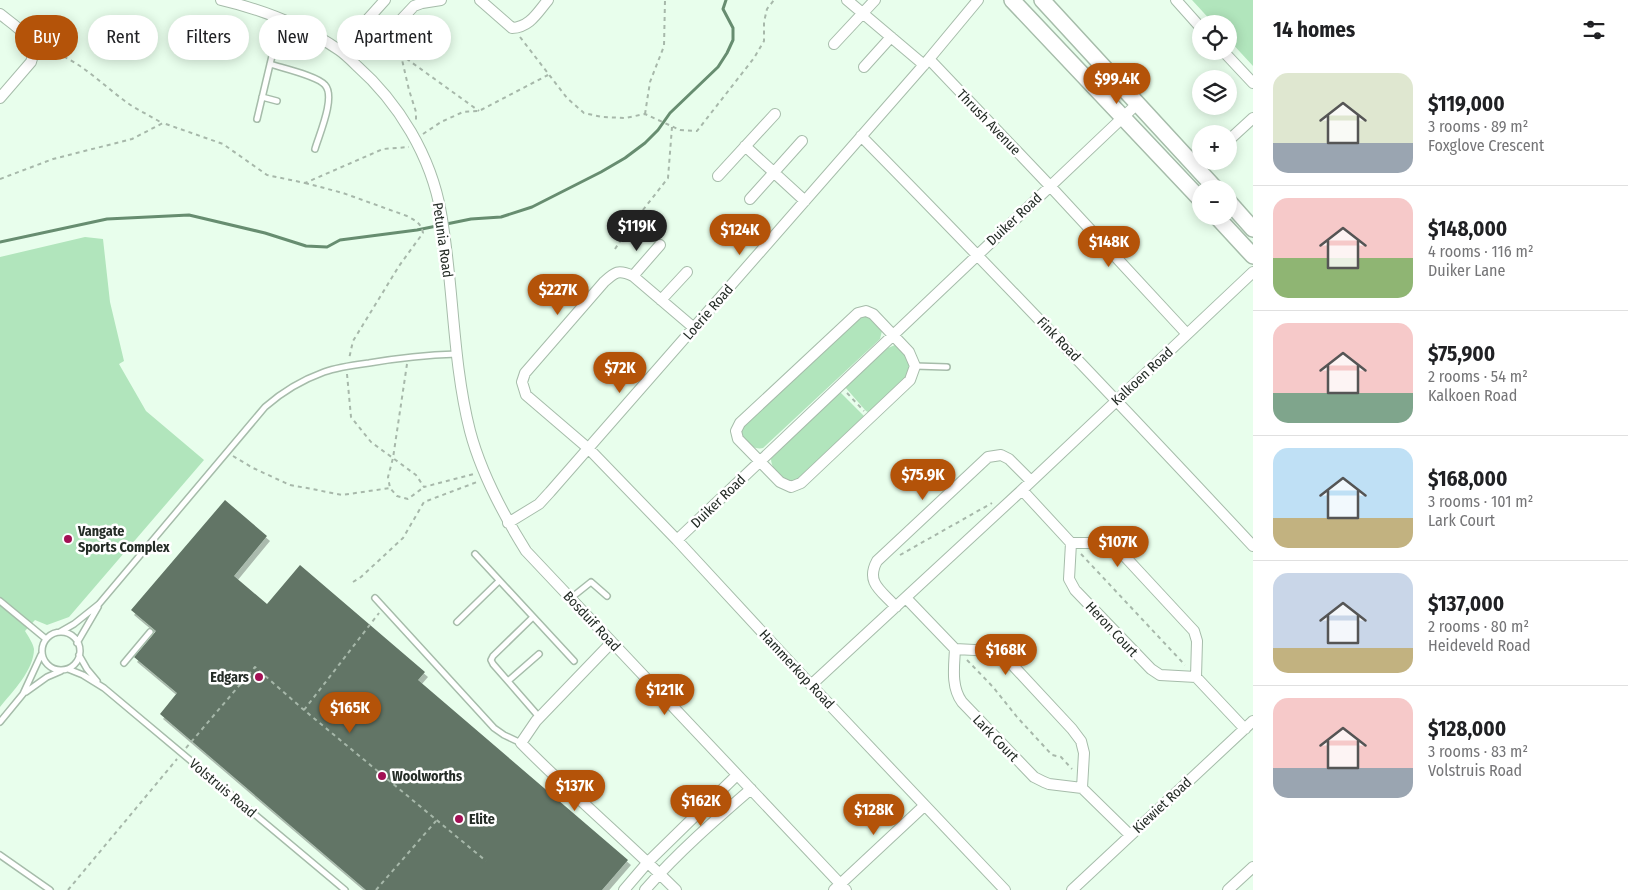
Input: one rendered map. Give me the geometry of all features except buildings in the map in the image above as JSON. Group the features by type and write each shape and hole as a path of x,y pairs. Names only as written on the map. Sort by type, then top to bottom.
{"street":[{"name":"Petunia Road","path":"221,0 272,15"},
{"path":"372,15 385,0"},
{"path":"405,15 414,6 440,0"},
{"path":"480,0 512,28 527,24 548,0"},
{"name":"Thrush Avenue","path":"847,0 891,37 926,62 1050,186 1187,334"},
{"path":"834,44 875,0"},
{"name":"Loerie Road","path":"508,523 539,504 805,201 978,0"},
{"path":"1012,0 1192,190"},
{"path":"1042,0 1137,104 1192,156"},
{"path":"1176,0 1192,18"},
{"path":"0,14 15,26"},
{"path":"864,67 891,37"},
{"path":"2,93 32,60"},
{"name":"Petunia Road","path":"351,60 368,75 401,116 418,146 435,189 441,213 445,244 461,391 470,432 484,471 508,523"},
{"path":"1231,60 1253,84"},
{"name":"Duiker Road","path":"677,540 1137,104"},
{"path":"718,176 775,114"},
{"path":"1237,133 1253,118"},
{"name":"Fink Road","path":"861,136 978,254 1117,399 1253,546"},
{"path":"750,199 802,141"},
{"path":"745,146 805,201"},
{"path":"1237,211 1253,229"},
{"path":"1224,225 1253,256"},
{"path":"660,245 633,276 694,328"},
{"name":"Hammerkop Road","path":"633,276 623,272 616,272 611,275 525,373 522,382 526,394 588,449 677,540 924,806 1005,890"},
{"path":"661,300 687,272"},
{"name":"Kalkoen Road","path":"811,685 1022,490 1253,272"},
{"path":"866,311 873,314 894,335 909,352 915,366 910,380 801,483 791,487 780,482 738,439 736,431 740,423 858,313 866,311"},
{"path":"896,606 874,583 872,570 877,561 988,457 1001,455 1009,459 1031,481"},
{"path":"1022,490 1071,542 1106,543 1117,548 1194,631 1197,641 1196,677 1245,729"},
{"name":"Bosduif Road","path":"508,523 526,551 738,775 840,888"},
{"name":"Heron Court","path":"1071,542 1069,578 1075,590 1150,670 1160,675 1196,677"},
{"path":"906,598 955,648 994,651 1006,658 1026,678 1081,741 1084,753 1082,788 1130,835"},
{"path":"612,642 540,718 521,743 676,890"},
{"name":"Lark Court","path":"955,648 954,682 957,695 962,702 1039,780 1049,784 1082,788"},
{"name":"Kiewiet Road","path":"1072,890 1253,722"},
{"path":"624,890 648,862 738,775"},
{"path":"645,890 659,873 751,789"},
{"path":"840,888 924,806"},
{"path":"1228,890 1253,867"}],"lane":[{"path":"257,119 271,60"},
{"path":"270,64 321,81 329,91 330,98 315,149"},
{"path":"262,96 277,101"},
{"path":"78,642 99,604 226,452 275,398 326,371 408,357 456,354"},
{"path":"915,366 947,367"},
{"path":"475,554 574,661"},
{"path":"456,622 499,581"},
{"path":"570,598 591,582 608,596"},
{"path":"375,598 494,728 521,743"},
{"path":"0,601 46,639"},
{"path":"0,722 23,694 42,653 46,639 52,634 74,624 99,604"},
{"path":"533,618 492,656 491,660 540,718"},
{"path":"23,694 47,677 68,668 77,661 80,649 78,642 67,633 60,632"},
{"path":"124,663 150,632"},
{"path":"42,653 46,664 56,670 62,670"},
{"path":"508,682 539,654"},
{"name":"Volstruis Road","path":"79,655 87,669 101,685 345,890"},
{"name":"Volstruis Road","path":"68,668 101,685"},
{"path":"0,855 50,890"}],"path":[{"path":"645,114 650,82 664,46 665,0"},
{"path":"512,28 566,98 584,113 602,117 625,118 645,114 672,128 697,131 754,58 764,41 764,22 767,9 774,0"},
{"path":"69,60 93,74 131,105 163,123 223,144 267,175 343,193 407,216 416,220 422,226 423,234 399,266 353,341 347,366 351,417 371,442 416,475 424,487"},
{"path":"402,60 416,112 416,124"},
{"path":"408,60 479,111"},
{"path":"422,134 463,112 479,111 548,74"},
{"path":"0,179 53,159 132,139 163,123"},
{"path":"615,249 628,229 668,178 672,128"},
{"path":"305,183 383,149 410,147"},
{"path":"408,357 393,458 388,477 390,488 396,496 408,499 424,487 474,474"},
{"path":"842,388 867,414"},
{"path":"226,452 261,472 290,485 342,495 390,488"},
{"path":"353,582 361,577 403,538 424,502 477,482"},
{"path":"897,556 997,500"},
{"path":"1071,542 1196,677"},
{"path":"304,710 384,607"},
{"path":"955,648 993,686 1017,717 1052,755 1061,757 1072,769"},
{"path":"68,890 255,667 436,821 486,861"},
{"path":"376,890 436,821"}],"green space":[{"path":"1192,0 1253,0 1253,66 1237,49 1237,15 1206,15"},
{"name":"Vangate Sports Complex","path":"85,237 103,239 110,302 124,361 119,364 146,411 204,460 69,617 47,625 35,620 25,631 34,649 31,665 22,680 0,707 0,257"},
{"path":"868,315 882,331 880,339 763,448 750,445 744,439 742,426 859,317"},
{"path":"895,345 910,359 910,375 870,413 845,387 888,348"},
{"path":"840,392 865,417 798,480 785,480 775,471 771,459"}],"waterway":[{"path":"0,242 107,219 189,215 265,233 306,246 327,247 340,240 417,230 471,219 501,217 532,207 601,172 625,158 645,143 658,130 670,113 718,67 733,40 733,28 723,9 726,0"}],"place":[{"name":"Vangate Sports Complex","path":"68,539"},
{"name":"Edgars","path":"259,677"},
{"name":"Woolworths","path":"382,776"},
{"name":"Elite","path":"459,819"}]}
